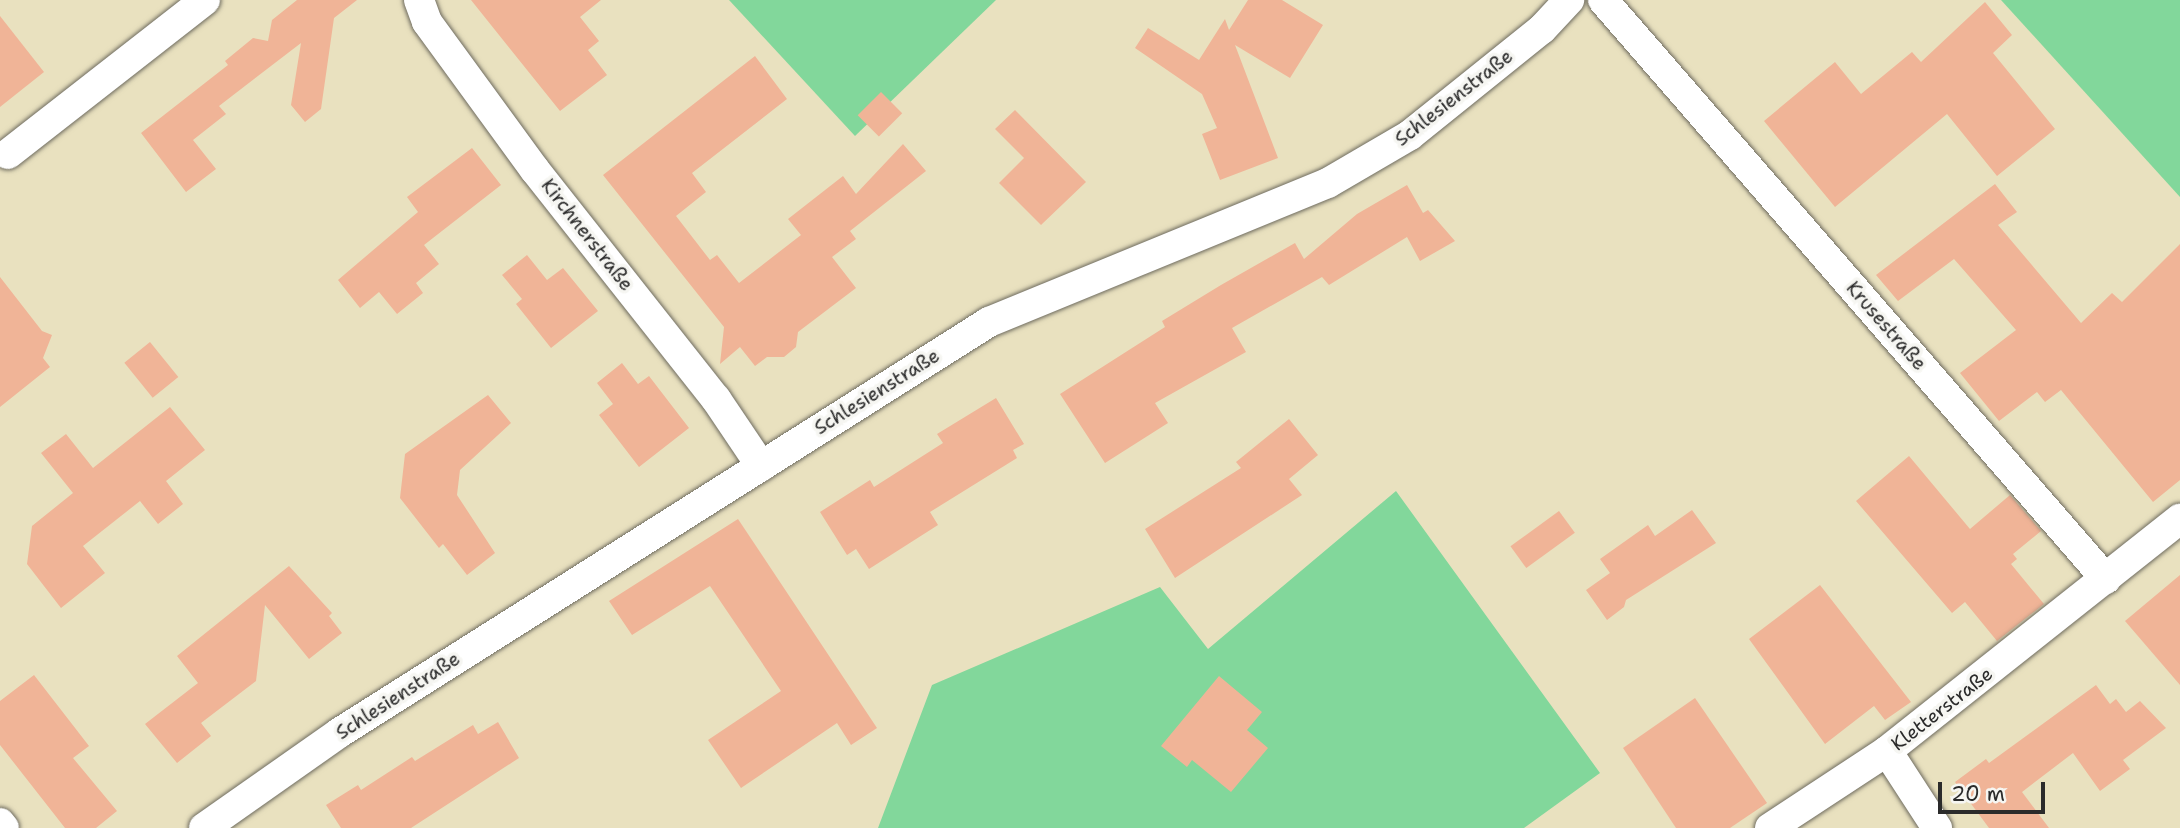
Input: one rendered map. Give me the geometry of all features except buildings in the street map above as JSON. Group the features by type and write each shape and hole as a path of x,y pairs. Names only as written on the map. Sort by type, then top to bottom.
{"street":[{"path":"8,154 205,0"},
{"name":"Kirchnerstraße","path":"419,0 427,22 535,170 716,398 761,466"},
{"name":"Schlesienstraße","path":"204,828 339,733 989,322 1328,183 1410,135 1542,29 1569,0"},
{"name":"Krusestraße","path":"1604,0 2106,579"},
{"path":"2106,579 2180,519"},
{"name":"Kletterstraße","path":"1770,828 1888,751 2106,579"},
{"path":"1888,751 1937,828"},
{"path":"0,823 4,828"}],"green space":[{"path":"729,0 996,0 855,136"},
{"path":"2001,0 2180,0 2180,197"},
{"path":"1396,491 1600,773 1524,828 878,828 932,685 1160,587 1208,649"}]}
